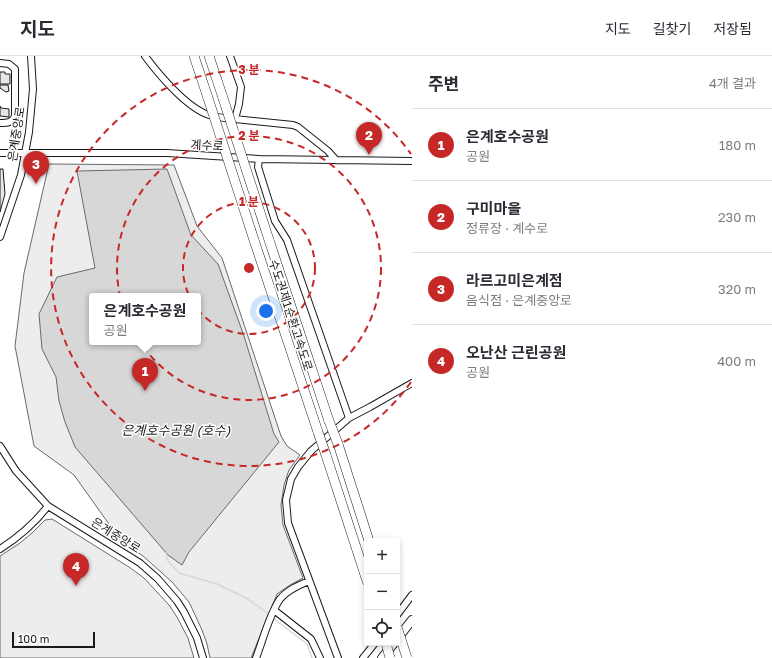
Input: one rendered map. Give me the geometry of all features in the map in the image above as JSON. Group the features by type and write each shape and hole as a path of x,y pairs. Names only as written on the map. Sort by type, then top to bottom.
{"highway":[{"name":"수도권제1순환고속도로","path":"194,56 365,574"},
{"name":"수도권제1순환고속도로","path":"209,56 368,538"},
{"path":"400,637 406,658"},
{"path":"387,646 390,658"}],"main road":[{"path":"400,635 412,620"},
{"path":"382,658 392,646"}],"street":[{"name":"은계중앙로","path":"1,234 21,175 29,132 33,74 31,56"},
{"path":"145,56 181,97 200,111 210,116 293,125 298,127 328,151 336,160"},
{"path":"230,56 241,87 235,119"},
{"path":"0,63 9,64 15,70 15,116 14,120 9,123 0,123"},
{"name":"계수로","path":"0,153 167,153 259,159 412,161"},
{"path":"259,159 258,167 276,221 287,240 349,418"},
{"path":"338,658 288,524 286,500 291,479 298,467 311,452 349,418 370,408 412,383"},
{"name":"은계중앙로","path":"0,446 16,471 48,506 140,563 158,579 177,601 184,612 197,638 203,658"},
{"path":"0,549 29,527 48,506"},
{"path":"256,658 280,598 293,588 309,581"},
{"path":"400,611 412,595"},
{"path":"274,611 311,640 320,658"},
{"path":"363,658 372,646"},
{"path":"406,658 412,650"}],"shaded area":[{"name":"은계호수공원 (호수)","path":"49,164 174,165 197,226 222,258 281,436 287,446 300,455 289,470 284,485 281,505 283,525 303,578 277,594 251,658 210,658 202,630 189,602 172,582 143,556 121,541 74,475 34,446 15,346 24,273"},
{"path":"52,519 144,578 169,605 177,617 188,638 194,658 0,658 0,556 20,543 45,520"}],"water":[{"name":"은계호수공원 (호수)","path":"167,169 191,235 218,264 244,336 274,434 279,442 189,552 182,565 168,555 75,447 65,422 59,401 56,377 42,349 39,314 57,277 95,268 77,171"}],"building":[{"path":"0,72 10,74 10,84 0,84"},
{"path":"0,85 8,85 9,91 6,92 0,88"},
{"path":"0,106 1,108 9,109 9,117 0,116"},
{"path":"0,169 3,169 5,194 0,212"}],"waterway":[{"path":"166,553 168,561 179,573 217,584 248,599 270,615"},
{"path":"273,618 307,644 312,658"}],"place":[{"name":"구미마을","path":"369,155"},
{"name":"라르고미은계점","path":"36,184"},
{"name":"은계호수공원","path":"145,391"},
{"name":"오난산 근린공원","path":"76,586"}]}
